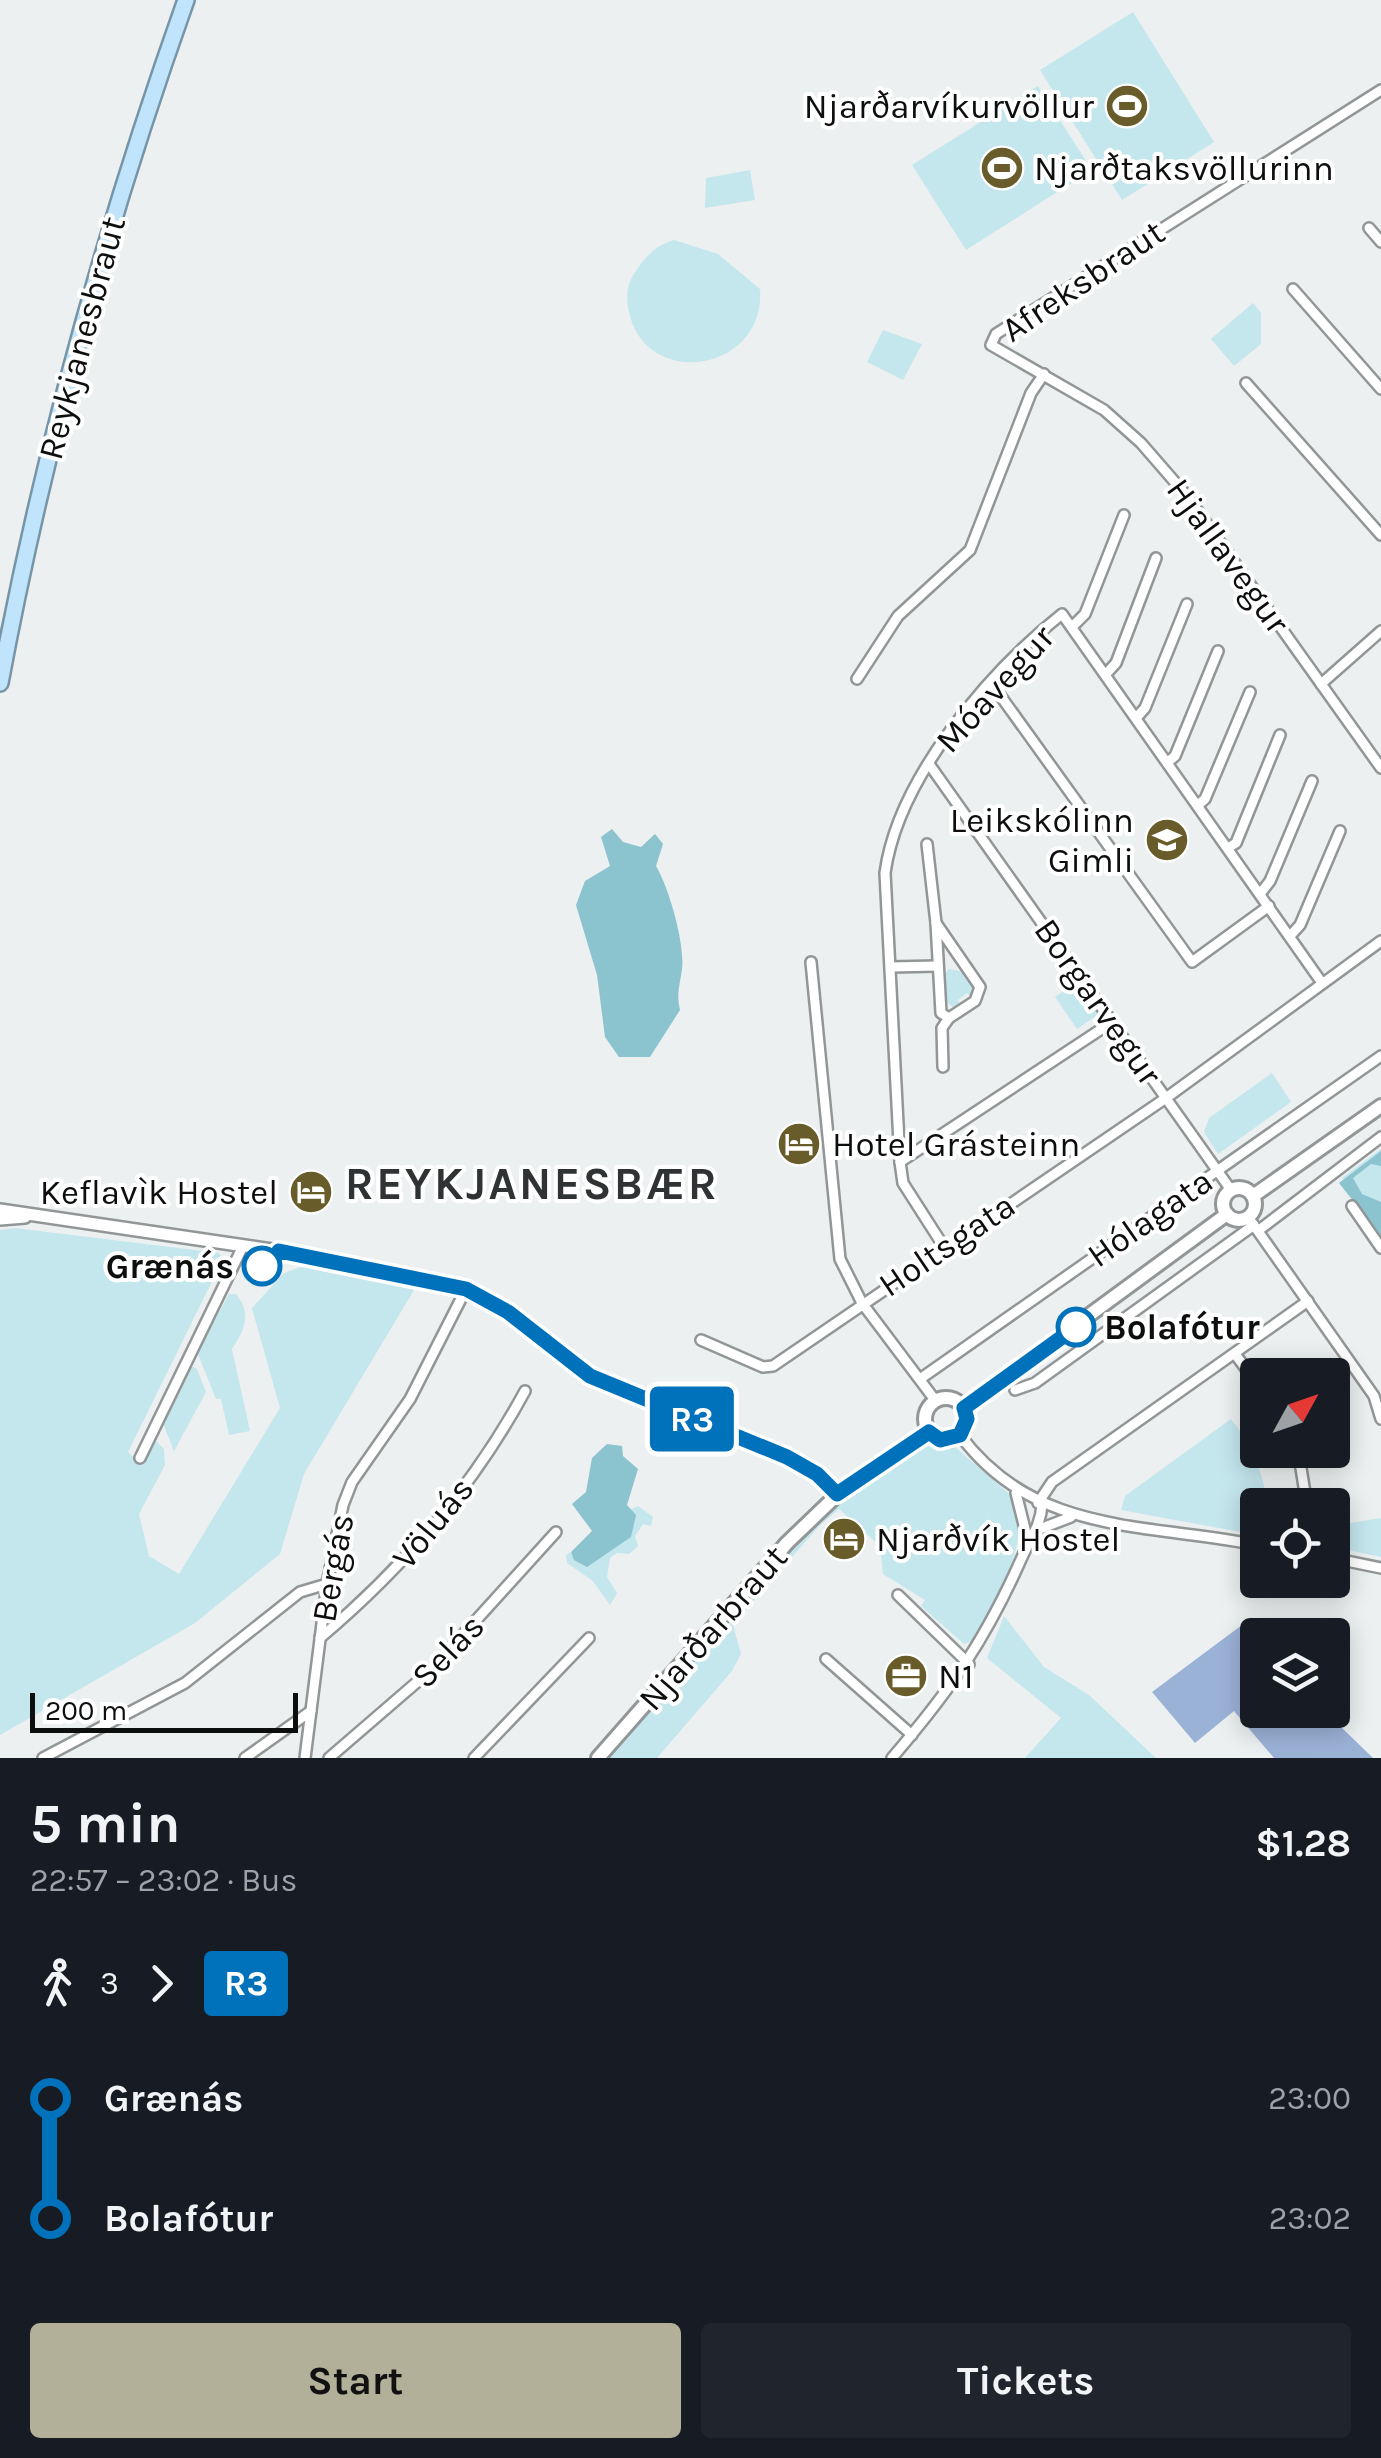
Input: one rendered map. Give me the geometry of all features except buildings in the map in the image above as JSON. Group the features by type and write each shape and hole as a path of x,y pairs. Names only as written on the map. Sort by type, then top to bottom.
{"highway":[{"name":"Reykjanesbraut","path":"0,683 69,376 118,203 186,0"}],"main road":[{"path":"1253,1196 1381,1106"},
{"path":"1240,1188 1253,1196 1254,1224 1227,1214 1223,1204 1231,1190 1240,1188"},
{"path":"964,1408 1227,1214"},
{"path":"954,1399 964,1408 967,1419 960,1435 940,1440 929,1432 924,1414 935,1400 954,1399"},
{"name":"Njarðarbraut","path":"598,1758 787,1544 837,1494 929,1432"}],"street":[{"name":"Afreksbraut","path":"1044,374 996,351 992,339 1381,90"},
{"path":"1368,228 1381,242"},
{"path":"1292,289 1381,389"},
{"path":"857,679 898,616 970,550 1032,393 1044,374"},
{"name":"Hjallavegur","path":"1044,374 1104,410 1166,470 1381,768"},
{"path":"1246,382 1381,535"},
{"path":"1124,515 1085,614 1072,626 1322,982"},
{"path":"1106,674 1116,663 1156,558"},
{"path":"1137,717 1145,708 1187,604"},
{"name":"Móavegur","path":"900,1162 885,873 889,842 930,764 1030,639 1062,614 1072,626"},
{"path":"1321,684 1381,632"},
{"path":"1168,762 1175,756 1218,651"},
{"path":"992,684 1192,962 1269,906"},
{"path":"1198,805 1206,798 1250,692"},
{"path":"1228,848 1246,820 1280,735"},
{"name":"Borgarvegur","path":"930,764 1231,1190"},
{"path":"1260,894 1270,882 1312,782"},
{"path":"1290,936 1300,925 1340,830"},
{"path":"927,844 942,1012 949,1018"},
{"path":"936,923 980,987 978,999 962,1014 949,1018 942,1028 943,1068"},
{"name":"Holtsgata","path":"702,1340 767,1368 1166,1098 1381,941"},
{"path":"811,962 836,1238 844,1269 862,1303 935,1400"},
{"path":"891,968 937,966"},
{"path":"944,1247 904,1183 900,1162 1112,1022"},
{"name":"Hólagata","path":"920,1379 1381,1056"},
{"path":"1015,1390 1035,1383 1381,1137"},
{"path":"1352,1206 1381,1248"},
{"path":"0,1210 243,1246 466,1289 508,1312 590,1376 787,1457 817,1474 837,1494"},
{"path":"0,1220 29,1216"},
{"path":"1254,1224 1378,1394 1381,1419"},
{"path":"140,1458 243,1246"},
{"name":"Bergás","path":"305,1758 327,1584 342,1505 352,1482 410,1399 466,1289"},
{"path":"892,1758 969,1664 1028,1544 1040,1503 1052,1482 1308,1302"},
{"path":"1235,1354 1240,1361"},
{"name":"Völuás","path":"320,1638 374,1592 428,1532 480,1465 524,1392"},
{"path":"960,1435 988,1468 1016,1492 1040,1503 1076,1516 1240,1541"},
{"path":"1016,1492 1033,1530"},
{"path":"1033,1530 1076,1516"},
{"name":"Selás","path":"329,1758 432,1670 556,1532"},
{"path":"1350,1562 1381,1568"},
{"path":"43,1758 152,1704 212,1664 300,1592 327,1584"},
{"path":"898,1595 969,1664"},
{"path":"474,1758 589,1638"},
{"path":"826,1659 912,1735"},
{"path":"245,1758 311,1711"}],"shaded area":[{"name":"Njarðarvíkurvöllur","path":"1133,12 1214,142 1122,200 1040,70"},
{"name":"Njarðtaksvöllurinn","path":"1038,86 1092,170 966,250 912,165"},
{"path":"750,170 755,200 705,208 706,178"},
{"path":"674,240 718,254 760,289 757,317 744,339 725,354 703,361 679,361 657,353 639,337 628,307 629,283 651,253"},
{"path":"1253,303 1261,313 1261,344 1234,366 1211,339"},
{"path":"883,330 922,344 903,380 867,362"},
{"path":"612,829 623,842 641,847 655,834 663,844 656,866 679,931 680,1010 650,1057 619,1057 605,1037 597,975 576,905 585,881 610,866 601,837"},
{"path":"949,969 965,972 974,992 971,998 967,993 958,1000 961,1006 956,1010 947,1002 943,976"},
{"path":"1077,982 1099,1014 1077,1029 1055,997"},
{"path":"1272,1073 1291,1102 1218,1154 1204,1132 1209,1118"},
{"path":"1381,1149 1381,1241 1342,1178"},
{"path":"1381,1151 1381,1166 1371,1164 1353,1178 1362,1194 1381,1202 1381,1236 1339,1183"},
{"path":"15,1228 219,1253 223,1259 128,1452 141,1465 156,1441 164,1449 165,1465 139,1514 149,1556 179,1574 280,1408 252,1308 284,1273 301,1267 414,1290 304,1474 280,1554 195,1623 0,1735 0,1230"},
{"path":"229,1294 236,1294 244,1308 243,1328 232,1349 250,1431 229,1435 221,1399 216,1399 197,1352"},
{"path":"191,1366 197,1369 206,1392 174,1451 162,1421"},
{"path":"1231,1419 1240,1431 1240,1468 1258,1468 1265,1488 1240,1488 1240,1532 1121,1510 1125,1496"},
{"path":"919,1443 955,1447 1014,1498 1019,1515 1015,1553 973,1641 964,1644 921,1606 925,1600 883,1574 880,1546 839,1509 820,1525 733,1625 741,1654 732,1671 657,1758 606,1758 790,1546 837,1500"},
{"path":"607,1444 622,1446 623,1456 638,1469 627,1505 636,1515 631,1537 587,1567 574,1560 571,1552 592,1531 572,1504 586,1492 592,1458"},
{"path":"638,1506 653,1517 651,1526 643,1524 635,1536 638,1546 629,1554 617,1553 610,1558 607,1577 617,1593 610,1605 593,1581 567,1563 566,1555 571,1552 575,1560 636,1515 630,1510"},
{"path":"1381,1518 1381,1557 1350,1551 1350,1523"},
{"path":"1004,1616 1044,1667 1089,1695 1156,1758 1025,1758 1061,1718 987,1658"},
{"path":"1240,1626 1240,1718 1234,1711 1195,1743 1152,1692"},
{"path":"1248,1728 1342,1728 1373,1758 1274,1758"}],"bus line":[{"name":"R3","path":"262,1266 271,1263 279,1251 466,1289 508,1312 590,1376 787,1457 817,1474 837,1494 929,1432 940,1440 960,1435 967,1419 964,1408 1076,1327"}],"place":[{"name":"Njarðarvíkurvöllur","path":"1127,106"},
{"name":"Njarðtaksvöllurinn","path":"1002,168"},
{"name":"Leikskólinn Gimli","path":"1167,840"},
{"name":"Hotel Grásteinn","path":"799,1144"},
{"name":"Keflavìk Hostel","path":"311,1192"},
{"name":"Grænás","path":"262,1266"},
{"name":"Bolafótur","path":"1076,1327"},
{"name":"Njarðvík Hostel","path":"844,1539"},
{"name":"N1","path":"906,1676"}],"district":[{"name":"REYKJANESBÆR","path":"532,1184"}]}
